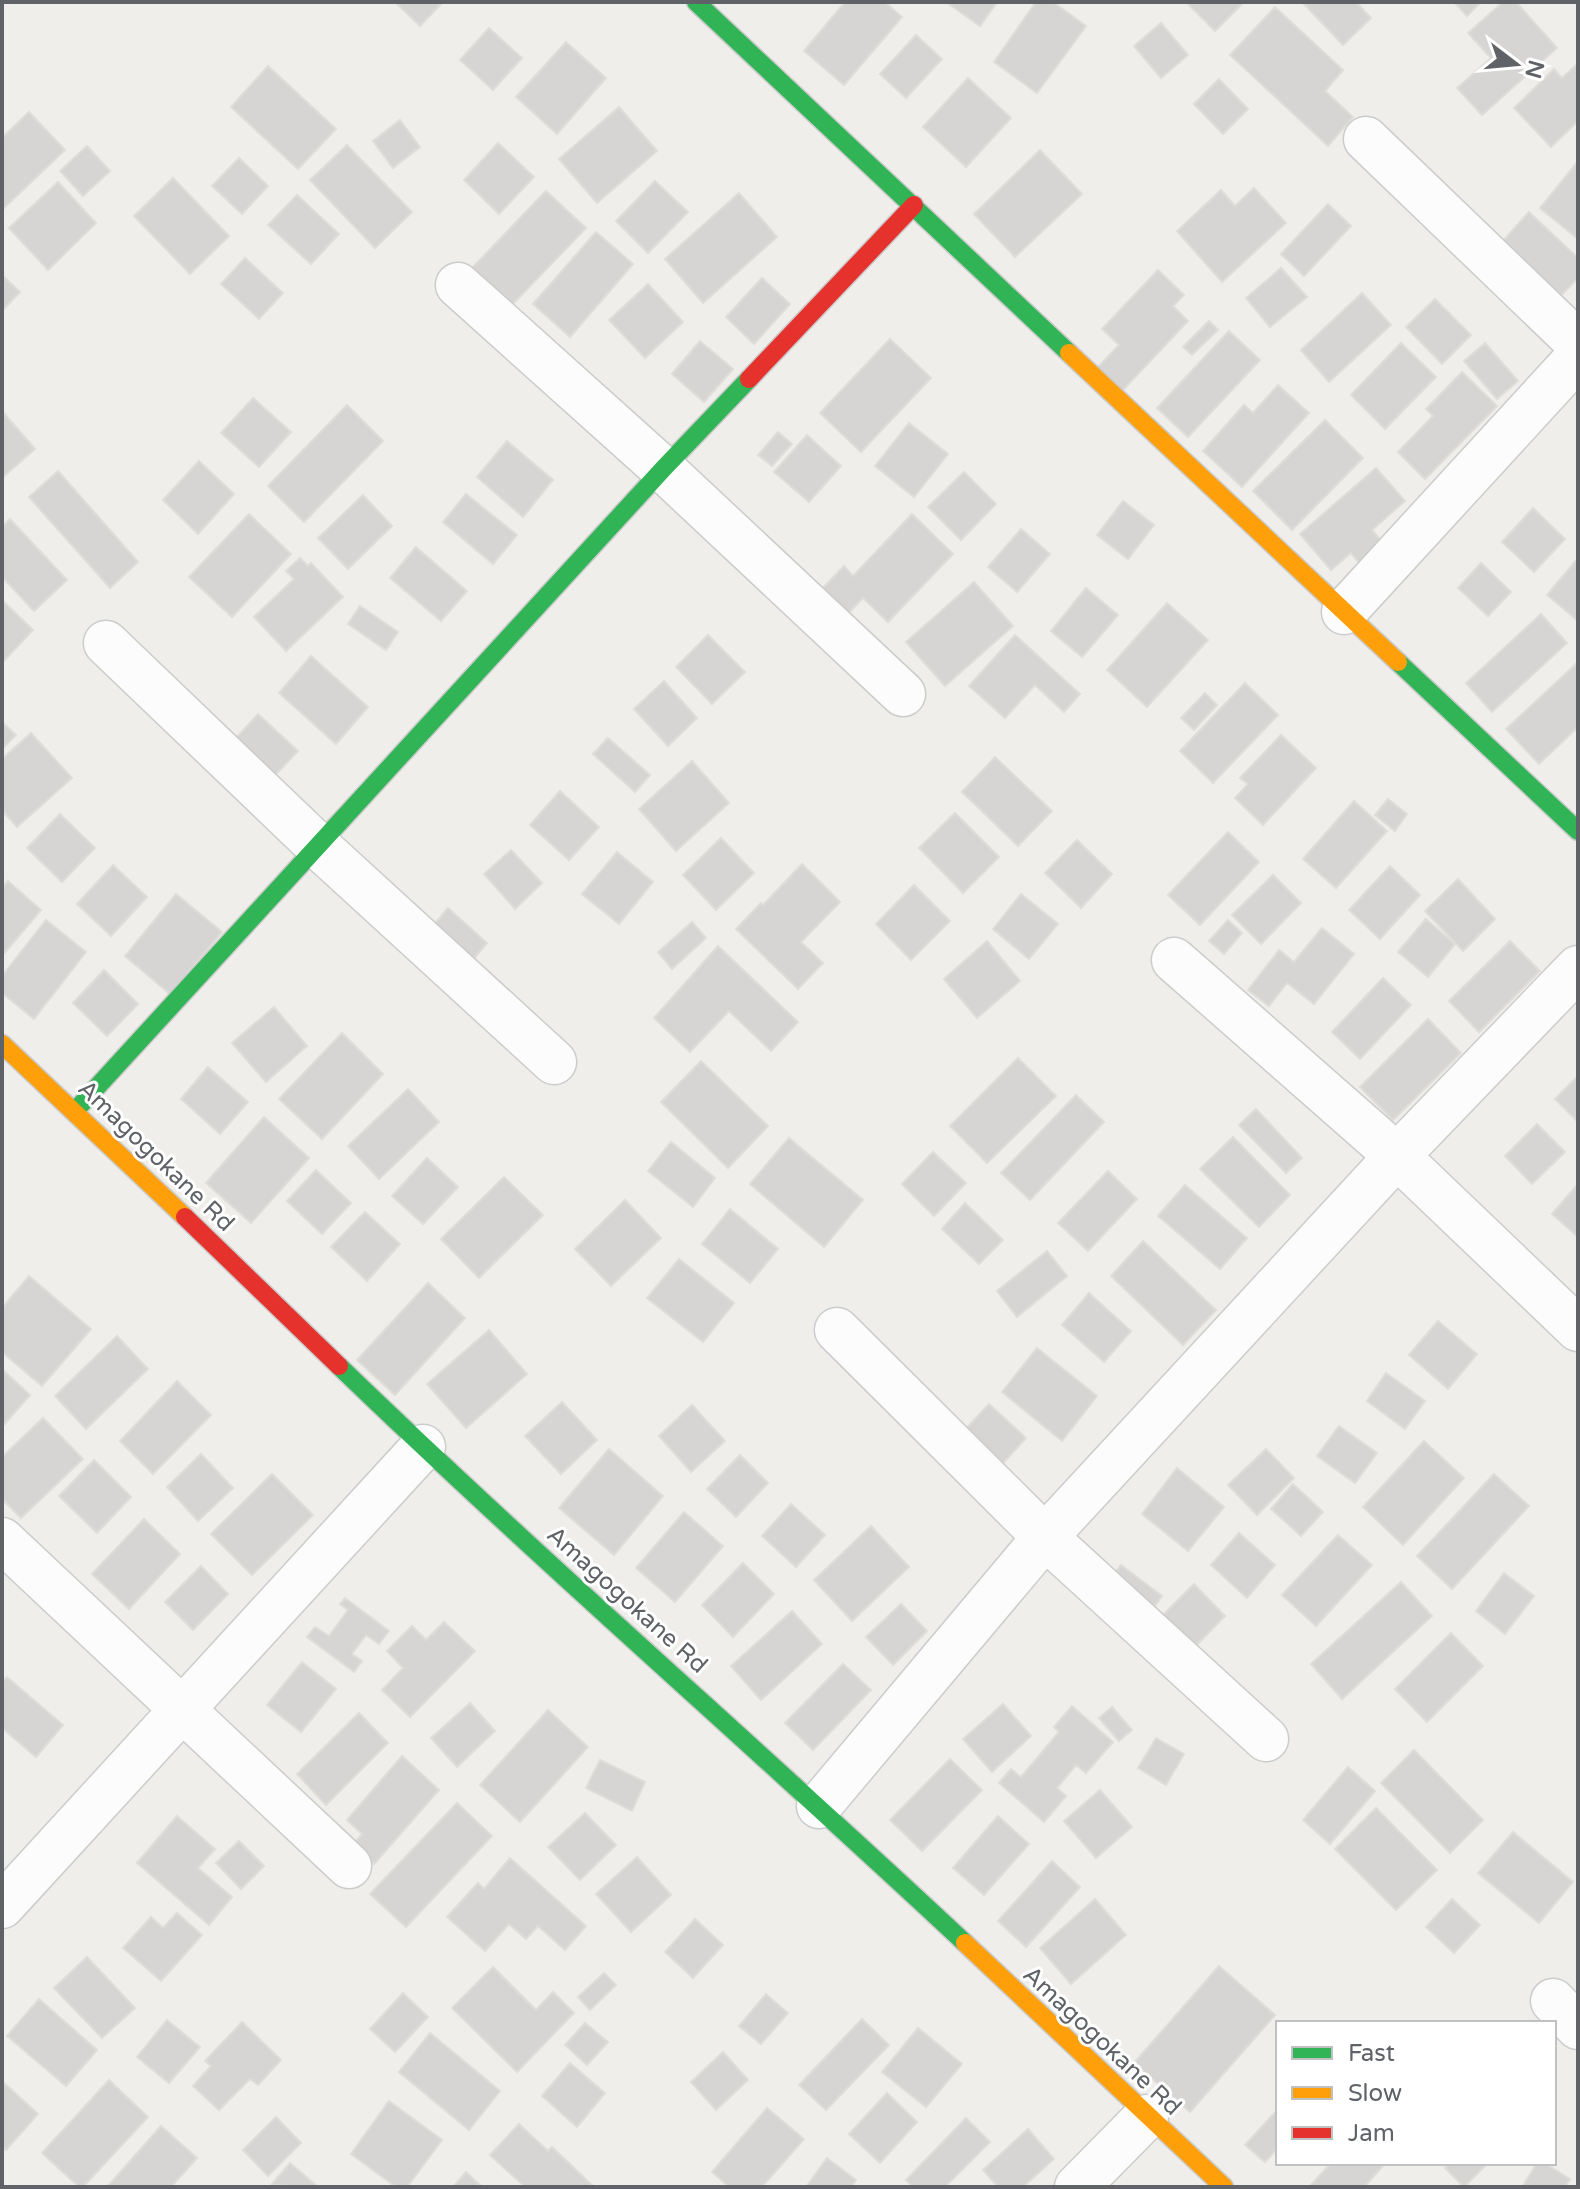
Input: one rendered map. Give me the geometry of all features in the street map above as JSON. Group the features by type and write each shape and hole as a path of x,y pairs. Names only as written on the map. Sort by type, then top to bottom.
{"street":[{"path":"696,2 1578,831"},
{"path":"1366,139 1578,343"},
{"path":"75,1111 663,469 914,205"},
{"path":"458,285 663,469 903,694"},
{"path":"1344,612 1578,357"},
{"path":"106,643 318,846 554,1062"},
{"path":"1174,960 1397,1156 1578,1329"},
{"path":"819,1806 1045,1537 1397,1156 1578,968"},
{"name":"Amagogokane Rd","path":"2,1044 423,1447 819,1806 1146,2117 1224,2187"},
{"path":"837,1330 1045,1537 1266,1739"},
{"path":"2,1906 423,1447"},
{"path":"2,1540 349,1866"},
{"path":"1077,2187 1146,2117"}],"building":[{"path":"395,2 443,2 420,26"},
{"path":"845,2 885,2 902,17 844,85 804,51"},
{"path":"946,2 997,2 980,26"},
{"path":"1036,2 1053,2 1086,26 1037,93 994,62"},
{"path":"1186,2 1244,2 1215,31"},
{"path":"1302,2 1356,2 1371,18 1343,45"},
{"path":"1454,2 1481,2 1467,16"},
{"path":"1503,2 1516,2 1557,48 1482,115 1457,88 1491,58 1468,33"},
{"path":"1275,7 1343,70 1325,91 1353,117 1328,146 1230,55"},
{"path":"1161,23 1188,55 1161,78 1134,46"},
{"path":"489,28 522,58 493,90 460,60"},
{"path":"916,35 942,59 906,98 880,74"},
{"path":"566,42 606,78 557,134 516,97"},
{"path":"1577,64 1578,121 1551,147 1514,108 1554,69 1562,78"},
{"path":"268,66 336,129 298,169 231,107"},
{"path":"968,78 1011,118 966,167 923,127"},
{"path":"1219,79 1248,109 1223,134 1194,104"},
{"path":"619,107 657,151 597,203 559,159"},
{"path":"29,112 65,150 2,210 2,138"},
{"path":"400,120 420,147 393,168 373,141"},
{"path":"498,143 534,177 499,214 464,180"},
{"path":"347,145 412,212 375,248 310,180"},
{"path":"87,146 110,171 83,196 60,171"},
{"path":"1040,150 1082,194 1015,257 974,214"},
{"path":"239,158 268,186 242,214 212,186"},
{"path":"1578,161 1578,239 1540,208"},
{"path":"173,178 229,236 190,274 134,216"},
{"path":"655,181 688,212 648,253 616,221"},
{"path":"58,182 96,223 48,270 9,228"},
{"path":"1254,188 1286,223 1222,282 1177,231 1221,190 1235,206"},
{"path":"546,191 586,228 511,306 472,268"},
{"path":"739,193 777,237 703,303 665,259"},
{"path":"297,195 339,234 311,264 268,225"},
{"path":"1328,204 1351,226 1304,276 1281,254"},
{"path":"1529,212 1578,258 1578,278 1551,306 1501,243"},
{"path":"596,232 633,264 570,337 533,304"},
{"path":"245,258 283,293 259,319 221,284"},
{"path":"1281,268 1307,297 1270,327 1246,298"},
{"path":"1158,270 1184,295 1173,306 1188,321 1122,391 1097,368 1119,345 1102,329"},
{"path":"2,275 20,292 2,311"},
{"path":"762,278 790,304 754,344 726,317"},
{"path":"648,284 683,322 645,358 609,320"},
{"path":"1362,293 1391,325 1329,382 1301,350"},
{"path":"1435,299 1471,335 1442,364 1406,327"},
{"path":"1209,321 1218,330 1192,355 1183,347"},
{"path":"1229,331 1260,360 1188,437 1157,408"},
{"path":"890,339 931,378 861,452 820,413"},
{"path":"700,341 733,369 704,402 672,374"},
{"path":"1401,343 1436,377 1385,429 1351,395"},
{"path":"1485,343 1518,381 1497,399 1464,361"},
{"path":"1462,372 1497,406 1425,479 1398,452 1433,416 1426,409"},
{"path":"1278,385 1309,413 1242,487 1203,451 1244,405 1253,413"},
{"path":"253,398 291,432 259,467 221,433"},
{"path":"347,405 383,441 304,522 268,486"},
{"path":"2,411 35,449 2,478"},
{"path":"1325,420 1363,458 1292,530 1253,491"},
{"path":"909,423 948,454 914,497 875,466"},
{"path":"778,432 792,444 772,466 758,455"},
{"path":"807,435 841,466 809,502 774,472"},
{"path":"507,441 553,480 523,517 477,477"},
{"path":"199,461 234,494 198,534 163,500"},
{"path":"1376,468 1405,501 1372,530 1389,550 1366,571 1351,553 1331,570 1300,534"},
{"path":"58,471 138,562 110,588 29,497"},
{"path":"964,472 996,504 961,540 928,507"},
{"path":"466,494 517,535 493,564 443,522"},
{"path":"363,495 392,526 348,569 318,538"},
{"path":"1123,501 1154,525 1128,559 1097,535"},
{"path":"1533,508 1565,539 1534,572 1502,542"},
{"path":"249,514 291,554 232,617 189,577"},
{"path":"912,514 953,554 888,622 863,598 839,623 813,598 844,566 853,576"},
{"path":"10,519 67,580 34,611 2,577 2,527"},
{"path":"1021,529 1050,554 1017,592 988,567"},
{"path":"416,547 467,591 441,621 390,578"},
{"path":"300,558 308,566 311,563 343,597 286,651 254,617 294,579 286,571"},
{"path":"1578,558 1578,621 1547,595"},
{"path":"1481,563 1511,592 1488,616 1458,588"},
{"path":"974,582 1013,626 945,686 906,642"},
{"path":"1086,588 1118,615 1082,657 1051,631"},
{"path":"2,600 33,630 2,663"},
{"path":"1167,603 1208,640 1147,707 1107,670"},
{"path":"360,606 398,632 386,650 348,624"},
{"path":"1541,614 1567,643 1492,712 1466,683"},
{"path":"708,635 745,672 712,704 676,667"},
{"path":"1015,635 1080,694 1064,712 1035,685 1005,718 969,686"},
{"path":"311,656 368,707 336,744 279,693"},
{"path":"1578,662 1578,727 1539,764 1506,729"},
{"path":"664,681 697,718 668,746 634,709"},
{"path":"1245,683 1278,715 1213,783 1180,751"},
{"path":"1205,693 1217,705 1194,730 1181,718"},
{"path":"258,714 298,751 267,784 227,748"},
{"path":"2,722 16,735 2,749"},
{"path":"31,733 72,778 17,827 2,810 2,759"},
{"path":"1281,735 1316,768 1263,825 1235,798 1248,784 1240,778"},
{"path":"608,738 650,775 635,792 593,754"},
{"path":"995,757 1052,811 1018,846 962,792"},
{"path":"692,761 729,803 676,851 639,809"},
{"path":"560,791 599,827 569,860 530,825"},
{"path":"1388,799 1407,814 1395,831 1375,815"},
{"path":"1354,801 1387,831 1336,888 1303,859"},
{"path":"955,813 999,857 963,893 919,848"},
{"path":"60,814 95,848 62,882 27,848"},
{"path":"1228,832 1259,862 1200,925 1168,895"},
{"path":"721,838 754,873 716,910 683,875"},
{"path":"1077,840 1112,874 1081,908 1045,873"},
{"path":"511,850 542,883 515,909 484,874"},
{"path":"617,852 653,882 619,924 582,894"},
{"path":"802,864 840,902 801,942 823,963 798,989 736,929"},
{"path":"113,865 147,897 111,936 77,904"},
{"path":"1390,866 1420,895 1380,939 1349,910"},
{"path":"1273,875 1301,903 1261,944 1232,915"},
{"path":"1458,879 1495,919 1463,951 1425,911"},
{"path":"8,881 41,910 2,956 2,888"},
{"path":"914,885 950,921 911,960 876,924"},
{"path":"176,894 222,932 170,994 125,956"},
{"path":"1021,894 1058,924 1029,959 993,929"},
{"path":"448,908 487,943 465,969 426,934"},
{"path":"1426,919 1455,944 1428,977 1398,952"},
{"path":"46,920 86,952 34,1019 2,993 2,976"},
{"path":"1228,920 1242,933 1224,954 1209,941"},
{"path":"692,922 706,938 672,969 658,952"},
{"path":"1322,928 1354,954 1314,1004 1287,983 1269,1006 1248,990 1279,950 1294,962"},
{"path":"987,941 1020,981 977,1018 944,979"},
{"path":"1510,941 1540,971 1479,1032 1449,1001"},
{"path":"718,946 798,1022 771,1051 729,1011 690,1052 654,1018"},
{"path":"104,970 138,1004 107,1036 73,1003"},
{"path":"1383,978 1411,1005 1360,1059 1332,1032"},
{"path":"274,1007 307,1046 266,1082 232,1043"},
{"path":"1428,1019 1461,1053 1393,1120 1360,1087"},
{"path":"342,1033 383,1074 322,1139 279,1099"},
{"path":"1018,1058 1056,1096 987,1163 950,1126"},
{"path":"701,1061 768,1126 728,1168 661,1102"},
{"path":"208,1067 248,1102 220,1134 181,1099"},
{"path":"1578,1076 1578,1122 1555,1099"},
{"path":"408,1089 439,1122 379,1179 348,1146"},
{"path":"1076,1095 1104,1122 1030,1200 1001,1173"},
{"path":"1256,1109 1302,1158 1286,1173 1239,1125"},
{"path":"264,1117 309,1158 251,1223 206,1183"},
{"path":"1537,1124 1565,1152 1532,1184 1505,1156"},
{"path":"1233,1137 1290,1195 1259,1227 1200,1169"},
{"path":"789,1138 863,1200 824,1247 750,1184"},
{"path":"671,1142 715,1178 693,1207 648,1171"},
{"path":"933,1152 966,1183 934,1216 902,1184"},
{"path":"427,1158 458,1187 423,1224 392,1196"},
{"path":"316,1170 351,1203 322,1234 287,1201"},
{"path":"1108,1171 1137,1199 1088,1251 1058,1223"},
{"path":"504,1177 543,1215 479,1278 441,1239"},
{"path":"1578,1184 1578,1237 1552,1214"},
{"path":"1185,1185 1247,1238 1220,1269 1158,1216"},
{"path":"625,1200 661,1238 611,1286 575,1249"},
{"path":"965,1203 1003,1240 979,1264 942,1229"},
{"path":"730,1209 778,1249 750,1283 702,1244"},
{"path":"365,1212 400,1244 367,1281 331,1247"},
{"path":"1143,1241 1216,1310 1183,1345 1111,1276"},
{"path":"1047,1251 1067,1276 1017,1317 997,1291"},
{"path":"679,1259 734,1303 703,1342 647,1298"},
{"path":"29,1276 91,1329 42,1386 2,1352 2,1308"},
{"path":"428,1283 465,1318 395,1395 357,1360"},
{"path":"1089,1293 1131,1331 1104,1362 1062,1325"},
{"path":"1438,1321 1477,1354 1448,1389 1409,1355"},
{"path":"489,1330 527,1374 466,1428 427,1384"},
{"path":"117,1336 148,1369 86,1429 55,1396"},
{"path":"1037,1348 1097,1396 1062,1441 1002,1392"},
{"path":"2,1369 30,1395 2,1427"},
{"path":"1386,1373 1425,1401 1405,1429 1367,1401"},
{"path":"177,1381 211,1415 153,1474 120,1441"},
{"path":"562,1402 597,1440 561,1474 525,1436"},
{"path":"989,1404 1026,1438 997,1470 960,1435"},
{"path":"692,1405 725,1441 691,1472 659,1436"},
{"path":"43,1418 83,1459 21,1518 2,1499 2,1457"},
{"path":"1339,1426 1377,1453 1355,1483 1317,1456"},
{"path":"1424,1441 1464,1478 1403,1545 1363,1507"},
{"path":"609,1449 663,1496 614,1555 559,1508"},
{"path":"1266,1449 1294,1478 1257,1515 1228,1485"},
{"path":"201,1454 233,1488 198,1521 167,1487"},
{"path":"740,1455 768,1483 736,1517 707,1489"},
{"path":"94,1460 131,1497 97,1533 59,1496"},
{"path":"1177,1468 1224,1507 1188,1551 1142,1514"},
{"path":"272,1474 313,1515 252,1575 211,1534"},
{"path":"1494,1474 1529,1506 1452,1589 1417,1556"},
{"path":"1293,1484 1323,1512 1301,1536 1271,1509"},
{"path":"791,1504 825,1535 796,1567 762,1536"},
{"path":"684,1512 723,1546 675,1602 636,1568"},
{"path":"144,1519 180,1554 129,1609 92,1574"},
{"path":"871,1526 909,1567 852,1621 814,1580"},
{"path":"1239,1533 1275,1565 1247,1598 1211,1565"},
{"path":"1338,1535 1372,1565 1316,1626 1282,1595"},
{"path":"743,1563 774,1594 733,1637 702,1605"},
{"path":"1121,1565 1162,1596 1149,1614 1107,1583"},
{"path":"201,1566 228,1594 193,1630 165,1602"},
{"path":"1504,1573 1534,1596 1505,1634 1476,1611"},
{"path":"1401,1582 1432,1616 1342,1699 1311,1664"},
{"path":"1194,1584 1225,1616 1187,1655 1155,1623"},
{"path":"345,1598 389,1631 379,1644 366,1635 352,1654 362,1661 354,1672 307,1637 315,1627 329,1636 348,1610 340,1604"},
{"path":"901,1604 927,1631 893,1665 866,1637"},
{"path":"792,1611 822,1644 761,1700 731,1666"},
{"path":"444,1622 475,1651 410,1717 382,1690 403,1668 387,1651 412,1626 426,1640"},
{"path":"1451,1633 1483,1666 1427,1722 1395,1689"},
{"path":"302,1662 336,1689 301,1732 267,1705"},
{"path":"843,1664 871,1690 813,1750 785,1723"},
{"path":"7,1677 63,1725 36,1757 2,1728 2,1682"},
{"path":"470,1703 495,1731 457,1767 431,1738"},
{"path":"1003,1704 1031,1736 992,1772 963,1739"},
{"path":"1072,1706 1113,1742 1086,1773 1076,1765 1057,1788 1066,1796 1044,1822 999,1783 1011,1769 1021,1777 1059,1732 1054,1727"},
{"path":"1112,1707 1132,1730 1119,1741 1099,1718"},
{"path":"548,1710 588,1747 520,1822 480,1785"},
{"path":"359,1713 388,1743 326,1805 297,1774"},
{"path":"1156,1738 1184,1754 1166,1785 1138,1768"},
{"path":"1414,1750 1483,1820 1450,1853 1381,1783"},
{"path":"402,1756 439,1790 374,1864 353,1845 362,1834 347,1820"},
{"path":"950,1759 982,1790 922,1851 890,1820"},
{"path":"600,1760 645,1782 632,1811 586,1788"},
{"path":"1348,1767 1375,1791 1330,1844 1303,1820"},
{"path":"1100,1790 1132,1827 1096,1858 1064,1821"},
{"path":"457,1803 492,1836 406,1927 370,1894"},
{"path":"1376,1808 1437,1870 1396,1910 1335,1849"},
{"path":"585,1813 616,1845 580,1880 548,1847"},
{"path":"177,1816 215,1849 198,1868 232,1897 209,1925 137,1863"},
{"path":"998,1816 1029,1844 984,1895 953,1868"},
{"path":"1513,1832 1573,1882 1539,1923 1478,1873"},
{"path":"239,1841 264,1866 241,1889 216,1863"},
{"path":"637,1857 671,1895 631,1932 596,1894"},
{"path":"510,1858 586,1926 565,1950 538,1926 526,1939 509,1924 485,1951 447,1917 478,1883 484,1889"},
{"path":"1052,1861 1080,1887 1026,1947 998,1921"},
{"path":"1095,1899 1126,1935 1071,1984 1040,1948"},
{"path":"1452,1899 1480,1925 1454,1953 1426,1927"},
{"path":"177,1913 202,1935 161,1981 123,1948 151,1917 163,1928"},
{"path":"695,1919 723,1945 693,1978 665,1952"},
{"path":"87,1957 135,2008 102,2038 54,1988"},
{"path":"1219,1966 1275,2015 1190,2112 1134,2063"},
{"path":"493,1967 536,2010 553,1992 574,2013 517,2072 452,2008"},
{"path":"604,1973 616,1985 590,2010 578,1997"},
{"path":"403,1993 428,2017 395,2052 370,2029"},
{"path":"766,1994 788,2013 761,2044 739,2026"},
{"path":"39,1999 97,2050 66,2086 7,2036"},
{"path":"862,2019 889,2045 826,2110 799,2085"},
{"path":"167,2020 200,2047 169,2083 137,2057"},
{"path":"242,2022 281,2060 258,2085 250,2079 219,2110 193,2086 211,2066 205,2061"},
{"path":"585,2023 608,2042 587,2065 565,2045"},
{"path":"918,2028 962,2064 926,2107 882,2072"},
{"path":"430,2033 500,2091 469,2130 399,2072"},
{"path":"723,2052 748,2080 716,2110 691,2082"},
{"path":"570,2063 605,2093 577,2127 542,2096"},
{"path":"109,2080 148,2117 83,2187 79,2187 42,2153"},
{"path":"2,2081 38,2114 6,2150 2,2146"},
{"path":"887,2093 917,2122 880,2163 849,2134"},
{"path":"389,2101 442,2140 407,2187 396,2187 351,2154"},
{"path":"767,2108 804,2139 762,2187 729,2187 712,2172"},
{"path":"1276,2111 1276,2150 1265,2162 1245,2145"},
{"path":"276,2117 301,2143 268,2176 243,2150"},
{"path":"966,2118 990,2142 945,2187 913,2187 906,2180"},
{"path":"519,2124 548,2151 552,2147 593,2186 525,2187 490,2155"},
{"path":"161,2126 197,2158 171,2187 107,2187"},
{"path":"1028,2129 1054,2159 1023,2187 998,2187 983,2170"},
{"path":"827,2158 856,2180 851,2187 806,2187"},
{"path":"290,2163 318,2187 271,2185"},
{"path":"1329,2165 1382,2167 1364,2187 1309,2187"},
{"path":"1448,2165 1486,2165 1464,2187 1445,2168"},
{"path":"1536,2165 1547,2165 1570,2179 1565,2187 1522,2187"},
{"path":"466,2172 482,2187 453,2187"}],"traffic: fast":[{"path":"696,2 1069,353"},
{"path":"75,1111 749,379"},
{"path":"1398,662 1578,831"},
{"path":"339,1366 965,1943"}],"traffic: slow":[{"path":"1069,353 1398,662"},
{"path":"2,1044 185,1217"},
{"path":"965,1943 1224,2187"}],"traffic: jam":[{"path":"749,379 914,205"},
{"path":"185,1217 339,1366"}]}
